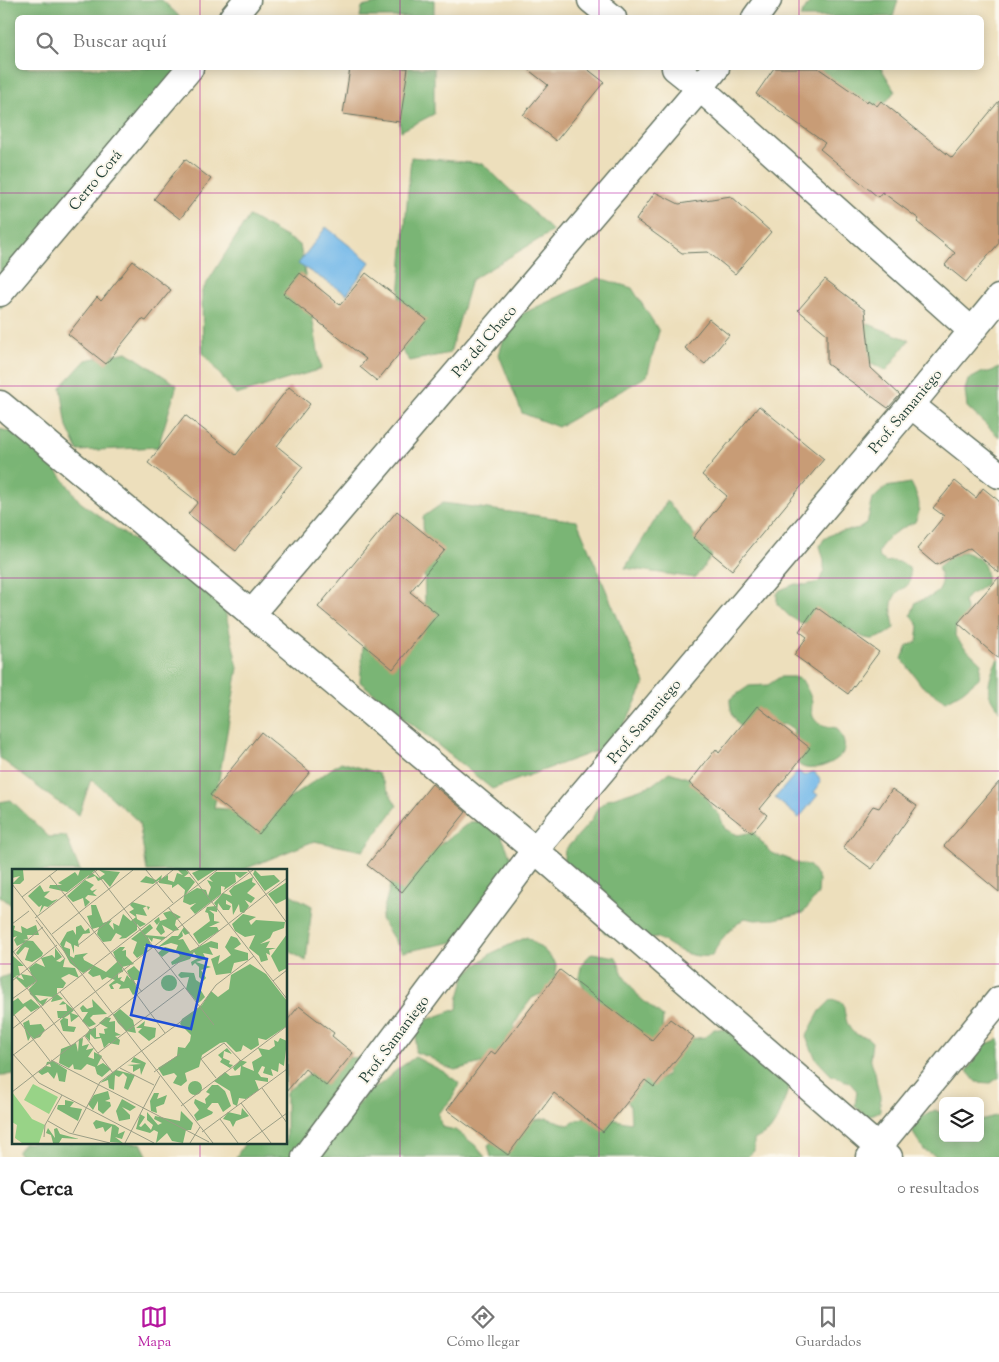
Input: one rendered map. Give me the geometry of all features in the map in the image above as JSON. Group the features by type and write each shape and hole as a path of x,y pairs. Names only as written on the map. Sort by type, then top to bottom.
{"street":[{"path":"234,15 247,0"},
{"path":"591,0 609,15"},
{"path":"757,15 768,0"},
{"name":"Cerro Corá","path":"0,292 188,70"},
{"path":"678,70 972,331"},
{"name":"Paz del Chaco","path":"250,614 714,70"},
{"name":"Prof. Samaniego","path":"305,1157 535,850 999,298"},
{"path":"0,404 535,850 879,1154 999,1000"},
{"path":"911,405 999,475"}],"green space":[{"path":"0,0 162,0 178,15 15,15 15,70 182,70 174,111 0,309"},
{"path":"392,0 434,0 434,15 360,15 362,7"},
{"path":"811,0 898,0 894,15 801,15"},
{"path":"391,70 434,70 434,114 401,131"},
{"path":"817,70 882,70 895,91 873,118 821,122"},
{"path":"411,157 483,164 553,231 471,280 450,353 410,361 395,342"},
{"path":"249,216 300,245 321,369 236,395 203,353 202,291"},
{"path":"599,278 632,288 659,331 647,376 558,427 522,413 499,355 509,320"},
{"path":"863,322 909,340 886,371 846,349"},
{"path":"127,352 177,385 158,447 78,451 67,427 61,387 86,360"},
{"path":"999,368 999,437 967,407 965,390 968,380 983,372"},
{"path":"0,429 33,438 80,502 224,606 238,668 214,808 269,813 341,762 378,773 397,806 363,851 314,841 245,869 147,869 139,822 91,779 79,815 55,800 0,758"},
{"path":"911,483 919,502 915,522 889,537 878,553 879,557 886,562 898,562 909,567 910,581 906,587 899,591 892,603 894,628 872,639 849,629 837,632 814,620 801,623 789,616 777,604 777,594 780,590 795,584 806,585 819,582 824,570 824,560 820,546 824,539 834,533 860,528 867,523 873,499 886,487"},
{"path":"667,501 712,556 695,578 625,568"},
{"path":"443,503 577,521 645,683 615,744 492,789 360,682 363,646 425,606 423,517"},
{"path":"964,552 979,559 985,567 986,584 969,595 964,602 967,612 963,620 956,625 955,636 981,663 979,678 962,692 946,701 922,686 902,659 907,646 917,642 919,626 911,615 916,602 930,597 939,591 941,582 938,567 949,558"},
{"path":"999,657 999,711 989,693 989,685 991,674"},
{"path":"780,677 794,677 802,680 811,697 815,720 821,724 837,728 839,731 843,740 844,751 838,758 827,765 813,768 801,766 797,762 793,740 794,730 786,725 782,724 758,730 740,726 735,719 731,710 730,699 749,686 768,685"},
{"path":"669,772 688,778 700,788 711,806 719,814 725,829 738,835 753,832 771,853 799,864 809,865 819,879 818,894 803,913 775,919 755,920 745,918 726,934 712,956 688,954 656,937 643,940 605,933 582,902 563,865 565,850 591,821 598,807 609,799 652,785"},
{"path":"11,800 49,837 66,836 79,869 12,869 12,905 0,896 0,802"},
{"path":"495,821 512,860 454,942 402,952 381,919 391,882 470,822"},
{"path":"288,893 312,906 306,961 288,950"},
{"path":"527,937 545,951 556,964 554,988 532,998 514,1026 515,1040 496,1059 455,1070 415,1052 417,1030 424,1021 457,1009 466,973 492,953"},
{"path":"592,953 616,957 624,977 640,998 663,1017 662,1029 648,1048 587,995 579,977 582,963"},
{"path":"12,974 12,1074 0,1076 0,978"},
{"path":"832,999 843,1003 847,1022 851,1030 872,1042 870,1058 880,1096 880,1111 867,1117 855,1106 857,1091 850,1083 831,1075 816,1059 806,1037 820,1011"},
{"path":"714,1029 729,1031 733,1034 744,1050 755,1054 758,1064 766,1069 781,1067 790,1084 778,1119 770,1131 754,1140 754,1151 747,1157 491,1157 488,1145 517,1123 547,1118 569,1125 579,1119 592,1116 631,1123 630,1106 621,1090 641,1077 653,1084 667,1075 668,1062 690,1039 705,1037"},
{"path":"999,1039 999,1078 990,1083 976,1082 967,1071 984,1045"},
{"path":"365,1057 299,1157 236,1157 244,1144 288,1144 288,1090 328,1059"},
{"path":"415,1057 444,1072 459,1083 451,1100 438,1113 442,1127 455,1130 475,1145 485,1157 319,1157 366,1093"},
{"path":"935,1110 939,1112 939,1142 984,1142 984,1119 999,1115 999,1157 938,1157 924,1150 913,1133 915,1121"},
{"path":"24,1144 142,1144 148,1157 20,1157 18,1151"}],"water":[{"path":"326,227 370,262 347,294 298,264"},
{"path":"798,771 804,776 814,772 820,779 814,792 818,795 799,818 775,798"}],"building":[{"path":"350,70 408,70 400,122 343,114"},
{"path":"529,70 589,70 604,82 556,141 523,115 548,85"},
{"path":"773,70 821,70 867,102 868,100 877,106 881,101 952,158 999,101 999,243 966,282 945,265 955,253 917,222 919,219 882,192 878,197 820,149 825,143 756,94"},
{"path":"185,159 211,179 180,219 154,199"},
{"path":"655,192 679,204 731,196 771,232 735,274 708,252 682,253 636,220"},
{"path":"133,261 171,290 146,321 142,319 106,364 68,334 97,297 101,301"},
{"path":"300,273 340,305 366,273 427,320 377,381 360,367 366,359 283,294"},
{"path":"825,279 865,310 871,368 900,395 888,408 827,364 827,334 798,310"},
{"path":"709,319 729,335 705,364 685,348"},
{"path":"289,387 310,404 277,446 303,467 236,551 188,514 198,502 148,463 185,415 236,455"},
{"path":"759,406 824,459 732,570 693,538 727,496 702,475"},
{"path":"955,481 976,498 983,488 999,501 999,573 970,548 936,565 917,549 944,516 933,508"},
{"path":"397,511 445,550 410,592 438,614 393,669 318,607"},
{"path":"999,577 999,659 958,623"},
{"path":"816,607 879,652 848,694 794,655 807,637 799,631"},
{"path":"757,706 810,748 760,809 767,815 752,833 689,783 716,749 719,753"},
{"path":"261,732 310,772 259,834 210,795"},
{"path":"999,782 999,892 944,846"},
{"path":"432,784 466,812 402,892 367,865"},
{"path":"892,789 917,806 872,869 843,848 873,806 879,808"},
{"path":"560,970 652,1040 670,1019 694,1037 654,1087 645,1080 603,1132 554,1093 508,1155 447,1110 491,1051 495,1054"},
{"path":"299,1006 334,1033 332,1036 353,1053 326,1086 305,1069 288,1090 288,1020"}]}
